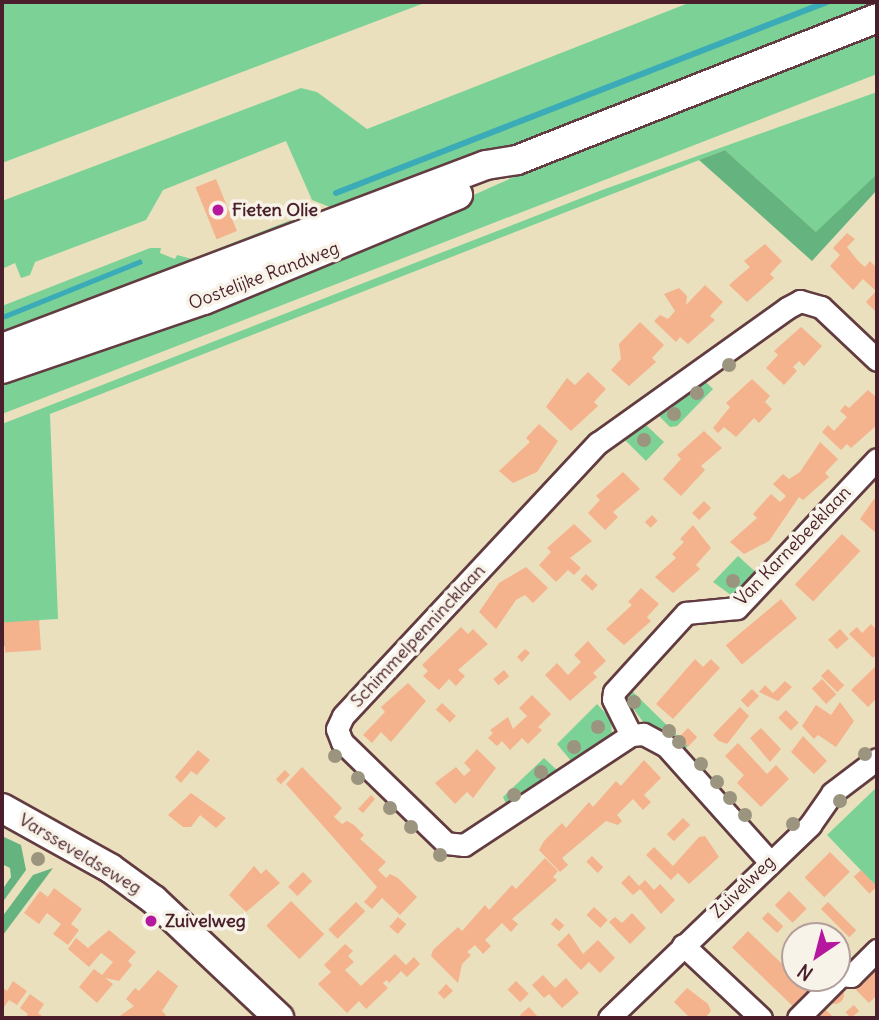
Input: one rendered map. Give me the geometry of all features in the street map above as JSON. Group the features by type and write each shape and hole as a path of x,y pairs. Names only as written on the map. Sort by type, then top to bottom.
{"main road":[{"name":"Oostelijke Randweg","path":"2,348 486,165 517,160 877,18"},
{"name":"Oostelijke Randweg","path":"2,369 191,304 331,250 495,179 517,160"},
{"name":"Varsseveldseweg","path":"2,808 110,868 154,900 279,1018"}],"street":[{"name":"Schimmelpennincklaan","path":"631,735 464,845 446,843 342,742 337,729 343,716 598,443 787,308 800,301 821,307 877,360"},
{"name":"Van Karnebeeklaan","path":"631,735 613,699 614,692 686,613 737,608 877,459"},
{"path":"631,735 643,734 666,746 769,861"},
{"name":"Zuivelweg","path":"609,1018 769,861 810,825 832,793 877,760"},
{"path":"683,945 761,1018"},
{"path":"798,1018 841,975 851,976 877,950"}],"green space":[{"path":"2,2 427,2 2,163"},
{"path":"691,2 877,2 522,145 335,209 312,200 286,141 163,190 146,220 35,262 30,275 21,278 15,263 2,269 2,201 301,88 317,92 367,129"},
{"path":"877,31 877,74 2,414 2,376 422,218 534,168"},
{"path":"877,92 877,174 822,231 816,232 725,150 50,414 58,619 40,620 20,645 2,646 2,424 602,190"},
{"path":"725,150 816,232 877,174 877,190 812,261 699,160"},
{"path":"291,220 294,227 2,342 2,306 150,248 161,248 160,253 175,259 177,255 192,259"},
{"path":"702,378 713,389 677,426 670,427 656,413"},
{"path":"646,425 664,442 646,461 624,439"},
{"path":"738,556 759,575 735,598 713,582"},
{"path":"629,688 688,746 684,750 662,731 646,726 625,697"},
{"path":"597,704 611,719 612,735 572,762 557,744"},
{"path":"544,758 558,771 507,806 503,797"},
{"path":"877,787 877,887 827,835"},
{"path":"2,836 21,845 26,870 2,903 2,890 11,877 10,868 2,864"},
{"path":"53,868 3,935 2,917 33,875"}],"water":[{"path":"141,259 143,264 5,319 3,315"}],"building":[{"path":"216,179 237,231 217,239 196,187"},
{"path":"847,233 855,239 847,247 858,261 865,267 870,261 877,268 877,313 866,302 876,291 863,279 853,290 830,266 840,255 833,248"},
{"path":"765,244 782,261 770,274 774,278 747,302 729,285 750,267 744,261"},
{"path":"705,285 723,302 710,316 715,320 688,344 680,337 676,342 654,321 660,315 668,319 675,311 664,294 679,288 687,296 686,305"},
{"path":"640,322 664,345 652,358 656,362 629,386 611,370 621,359 619,344"},
{"path":"801,327 822,346 804,366 799,361 793,367 797,371 784,385 766,368 778,355 774,351"},
{"path":"588,372 606,389 594,402 598,406 571,431 546,407 567,378 575,385"},
{"path":"752,379 770,396 765,402 772,409 759,423 754,418 736,437 724,427 718,433 713,428 730,407 726,403"},
{"path":"868,390 877,398 877,425 851,448 847,444 841,450 822,432 828,425 834,431 847,417 840,411 845,405 849,408"},
{"path":"539,424 558,441 537,472 513,483 499,471 530,442 526,438"},
{"path":"704,431 722,448 701,466 705,470 681,496 663,479 681,459 677,455"},
{"path":"820,442 838,459 825,473 829,477 803,500 799,497 769,541 744,554 730,542 757,518 753,514 771,494 780,502 786,496 773,484 783,474 789,479 800,472"},
{"path":"623,472 640,489 613,512 618,517 605,530 588,513 600,500 596,496"},
{"path":"874,499 877,501 877,534 860,519"},
{"path":"704,501 711,508 699,520 692,513"},
{"path":"652,515 658,521 651,528 645,522"},
{"path":"574,524 592,541 570,558 581,568 574,575 568,570 556,582 539,565 551,552 547,548"},
{"path":"693,525 711,548 696,565 700,569 673,593 655,577 676,558 672,554 684,542 680,539"},
{"path":"842,534 860,551 813,602 795,584"},
{"path":"526,567 548,588 533,603 525,595 516,600 496,629 479,612 499,583"},
{"path":"586,574 598,585 592,591 581,580"},
{"path":"641,588 659,604 647,617 651,621 624,645 606,629 632,605 628,602"},
{"path":"781,599 797,618 742,664 726,645"},
{"path":"39,620 41,650 5,652 3,623"},
{"path":"871,624 877,630 877,654 873,658 849,634 857,627 862,633"},
{"path":"461,627 468,634 473,629 488,644 458,670 465,676 456,686 449,679 439,690 423,676 428,671 422,665"},
{"path":"840,629 849,639 837,649 828,640"},
{"path":"588,641 606,661 593,673 597,677 570,701 545,675 557,663 568,675 581,662 574,655"},
{"path":"525,649 530,653 522,662 517,657"},
{"path":"695,659 703,667 711,659 720,668 673,719 656,704"},
{"path":"877,665 877,698 868,707 851,690"},
{"path":"828,669 844,685 837,692 821,676"},
{"path":"504,670 509,676 498,685 493,679"},
{"path":"822,679 836,694 826,704 812,689"},
{"path":"785,681 792,687 778,701 759,692 765,685 773,693"},
{"path":"408,683 426,701 391,742 381,732 372,743 363,735 385,712 381,707"},
{"path":"752,689 759,696 748,707 741,700"},
{"path":"532,695 551,714 538,727 542,730 528,744 522,738 510,750 502,741 497,746 488,738 493,733 490,730 508,717 513,729 527,716 519,708"},
{"path":"840,702 854,721 836,747 818,735 814,739 802,726 816,705 831,715"},
{"path":"442,703 456,716 450,723 436,710"},
{"path":"740,707 749,716 727,744 719,741 713,735"},
{"path":"786,710 799,723 791,731 778,718"},
{"path":"688,728 697,737 688,746 679,737"},
{"path":"761,728 781,749 770,762 750,738"},
{"path":"803,736 827,761 814,774 791,752"},
{"path":"738,743 767,774 776,765 789,779 761,807 737,783 744,775 725,756"},
{"path":"477,749 496,768 473,798 467,792 455,804 435,783 456,767 464,776 471,770 464,763"},
{"path":"198,750 210,760 197,775 191,771 181,783 175,777"},
{"path":"644,760 661,778 644,795 651,802 643,810 633,799 617,815 622,821 618,825 606,821 562,858 568,865 560,872 539,850 544,841 562,823 566,828 589,802 593,807 616,781 621,786"},
{"path":"302,767 342,808 334,817 342,824 347,821 354,825 364,835 360,839 386,862 378,870 386,878 390,874 398,878 417,897 400,915 382,898 372,909 364,902 377,887 286,784"},
{"path":"285,770 290,775 281,784 276,779"},
{"path":"191,793 226,818 216,828 200,815 191,827 183,827 168,815"},
{"path":"371,795 375,799 363,813 358,809"},
{"path":"683,818 690,825 674,841 667,834"},
{"path":"705,836 719,857 689,884 678,873 671,880 646,855 654,847 673,866 699,837"},
{"path":"830,852 850,872 824,897 805,877"},
{"path":"592,856 603,867 598,873 586,862"},
{"path":"545,858 558,871 553,877 557,880 512,919 518,924 511,932 502,923 485,940 491,946 483,954 475,945 467,952 471,955 462,964 458,983 431,956 433,950 458,927 462,931 485,905 489,910 512,885 516,889"},
{"path":"254,866 261,874 266,869 280,883 246,912 229,895"},
{"path":"861,870 877,887 869,894 854,877"},
{"path":"303,872 312,881 297,896 288,887"},
{"path":"629,875 639,886 645,880 654,890 660,884 675,900 661,914 640,889 633,895 621,883"},
{"path":"54,888 82,909 71,924 79,930 68,945 53,934 61,924 47,913 39,924 24,913 40,891 48,897"},
{"path":"789,891 807,909 792,922 775,905"},
{"path":"291,901 324,934 299,959 266,926"},
{"path":"356,902 365,911 338,939 328,930"},
{"path":"828,902 848,922 834,922 821,909"},
{"path":"594,907 608,920 600,928 586,915"},
{"path":"768,912 781,924 777,933 762,919"},
{"path":"632,913 646,928 630,944 609,922 615,917 622,923"},
{"path":"398,917 406,924 398,934 389,927"},
{"path":"556,918 564,925 559,931 551,924"},
{"path":"109,930 136,952 128,961 132,965 119,981 105,978 113,984 97,1003 79,987 94,969 102,975 113,962 101,953 89,967 68,949 76,938 88,948"},
{"path":"748,931 781,963 781,992 809,992 794,1007 732,948"},
{"path":"569,933 583,954 598,940 615,958 600,973 589,962 581,970 557,945"},
{"path":"345,944 353,951 348,956 354,962 345,970 361,986 395,954 406,965 414,957 420,964 407,977 401,971 389,983 387,980 383,983 388,988 366,1009 359,1001 347,1013 318,984 331,972 324,965"},
{"path":"877,969 877,995 869,1003 856,990"},
{"path":"158,970 178,986 162,1011 166,1015 163,1018 117,1018 134,1006 126,999 135,988 139,991"},
{"path":"543,975 555,988 566,978 579,993 562,1008 549,994 544,998 532,985"},
{"path":"13,981 27,991 17,1005 9,1000 2,1010 2,987 7,991"},
{"path":"516,981 529,994 520,1002 508,989"},
{"path":"446,984 453,991 444,999 438,993"},
{"path":"687,988 708,1004 711,1011 705,1018 690,1018 674,1002"},
{"path":"827,992 843,992 841,1001 835,1004 829,1001 826,995"},
{"path":"30,994 44,1004 38,1013 45,1018 24,1018 28,1014 20,1008"},
{"path":"854,1005 859,1011 851,1018 846,1012"},
{"path":"529,1007 539,1018 523,1018 520,1015"},
{"path":"825,1009 834,1018 816,1018"}],"waterway":[{"path":"336,193 827,2"}],"place":[{"name":"Fieten Olie","path":"218,210"},
{"name":"Zuivelweg","path":"151,921"}]}
